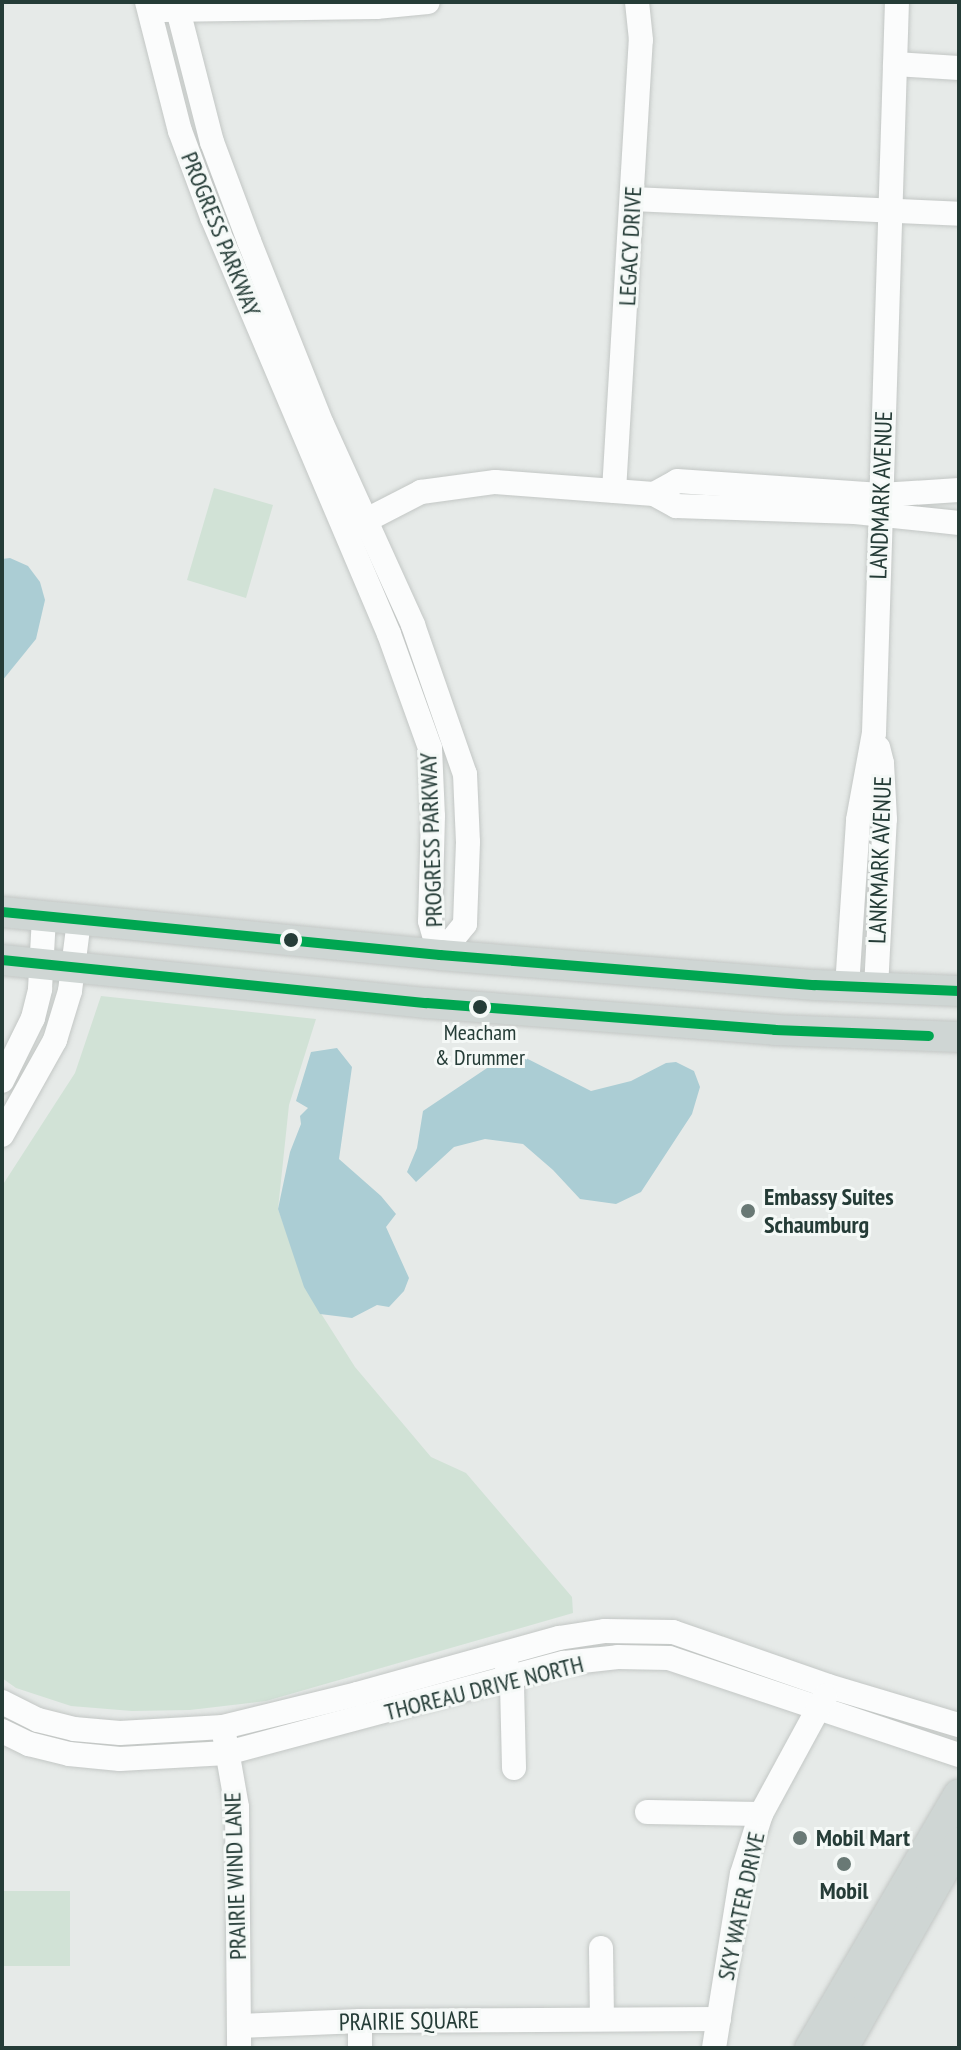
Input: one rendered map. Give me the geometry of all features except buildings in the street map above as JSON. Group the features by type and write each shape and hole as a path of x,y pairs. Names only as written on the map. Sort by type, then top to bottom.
{"main road":[{"path":"2,912 440,955 861,987 959,991"},
{"path":"2,960 427,1003 745,1028 959,1037"},
{"path":"810,2048 959,1794"},
{"path":"843,2048 959,1843"}],"street":[{"path":"147,6 376,7 428,2"},
{"name":"LEGACY DRIVE","path":"614,491 641,40 637,2"},
{"name":"LANDMARK AVENUE","path":"874,733 897,2"},
{"name":"PROGRESS PARKWAY","path":"147,6 180,131 212,217 355,526 413,625 465,774 468,853 465,924 440,955"},
{"name":"PROGRESS PARKWAY","path":"176,6 212,142 322,424 389,634 430,748 433,827 430,921 440,955"},
{"path":"895,64 959,68"},
{"path":"633,199 959,214"},
{"path":"355,526 421,492 495,482 654,494 677,481 881,506 959,523"},
{"path":"881,506 959,490"},
{"name":"LANKMARK AVENUE","path":"861,987 885,819 882,763 874,733"},
{"path":"2,1081 33,1018 44,917"},
{"path":"2,1135 49,1053 70,991 79,921"},
{"name":"THOREAU DRIVE NORTH","path":"2,1702 38,1720 74,1729 120,1733 223,1727 559,1638 605,1631 673,1632 828,1686 959,1725"},
{"path":"503,1653 510,1678 514,1768"},
{"name":"THOREAU DRIVE NORTH","path":"2,1731 29,1744 69,1754 120,1759 227,1753 564,1663 618,1657 669,1658 959,1755"},
{"name":"SKY WATER DRIVE","path":"714,2048 742,1874 761,1814 820,1710 828,1686"},
{"name":"PRAIRIE WIND LANE","path":"223,1727 237,1807 239,2037"},
{"path":"647,1812 761,1814"},
{"path":"601,1948 602,2019 719,2019"},
{"name":"PRAIRIE SQUARE","path":"239,2037 360,2021 602,2019"},
{"path":"360,2021 360,2048"}],"green space":[{"path":"214,488 273,505 246,598 187,580"},
{"path":"101,996 316,1019 289,1105 278,1209 308,1293 355,1367 431,1457 466,1473 572,1597 573,1613 266,1701 190,1710 132,1711 71,1706 16,1688 2,1678 2,1186 75,1073"},
{"path":"2,1891 70,1891 70,1966 2,1966"}],"water":[{"path":"10,558 28,566 40,582 45,600 36,639 2,681 2,559"},
{"path":"337,1048 352,1067 339,1159 381,1196 396,1214 386,1227 409,1278 404,1291 389,1307 377,1305 352,1318 320,1314 304,1287 278,1209 290,1152 301,1124 300,1116 308,1108 296,1101 311,1052"},
{"path":"518,1054 591,1091 631,1081 666,1063 676,1062 694,1071 700,1087 692,1114 641,1192 616,1204 580,1199 523,1144 485,1139 454,1147 416,1182 407,1172 417,1148 423,1111 502,1058"}],"transit line":[{"path":"2,912 440,955 815,985 959,991"},
{"path":"2,960 427,1003 775,1030 929,1036"}],"place":[{"name":"Meacham & Drummer","path":"480,1007"},
{"name":"Embassy Suites Schaumburg","path":"748,1211"},
{"name":"Mobil Mart","path":"800,1838"},
{"name":"Mobil","path":"844,1864"}]}
